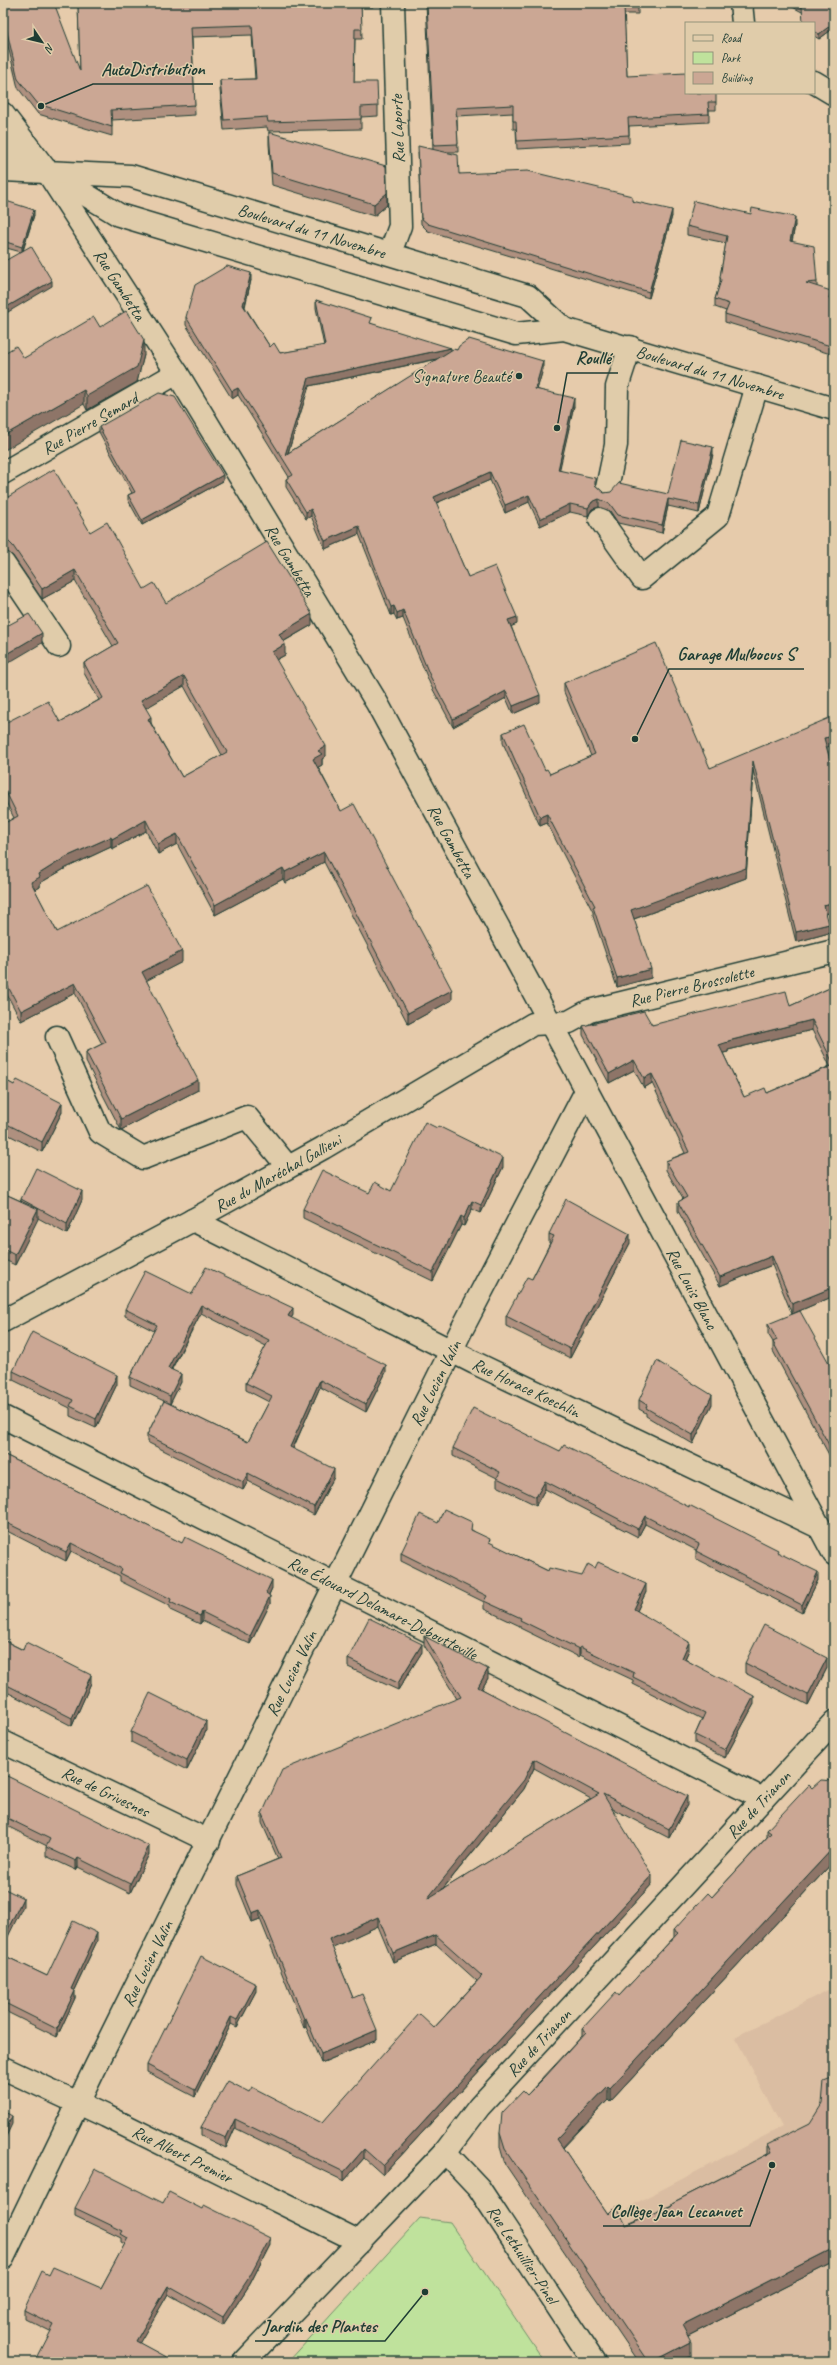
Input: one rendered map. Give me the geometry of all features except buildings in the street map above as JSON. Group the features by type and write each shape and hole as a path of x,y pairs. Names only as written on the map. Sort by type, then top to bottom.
{"street":[{"name":"Rue Laporte","path":"390,253 400,226 393,3"},
{"path":"741,3 743,22"},
{"path":"815,83 834,94"},
{"name":"Rue Gambetta","path":"3,114 46,170 178,373 377,704 550,1024"},
{"name":"Boulevard du 11 Novembre","path":"3,144 120,215 150,225 516,334 564,329 630,347 834,409"},
{"name":"Boulevard du 11 Novembre","path":"3,170 46,170 131,176 390,253 528,296 564,329"},
{"path":"607,488 616,445 617,387 630,347"},
{"name":"Rue Pierre Semard","path":"3,473 178,373"},
{"path":"600,519 642,578 718,516 757,386"},
{"path":"3,563 58,646"},
{"name":"Rue Pierre Brossolette","path":"550,1024 569,1022 589,1012 834,951"},
{"name":"Rue du Maréchal Gallieni","path":"3,1321 193,1220 288,1167 519,1031 533,1024 550,1024"},
{"name":"Rue Louis Blanc","path":"550,1024 834,1554"},
{"path":"57,1037 100,1132 143,1158 247,1117 288,1167"},
{"name":"Rue Lucien Valin","path":"3,2258 452,1350 586,1091"},
{"name":"Rue Horace Koechlin","path":"193,1220 452,1350 819,1527"},
{"name":"Rue Édouard Delamare-Deboutteville","path":"3,1418 763,1799"},
{"name":"Rue de Trianon","path":"244,2362 445,2152 479,2107 834,1722"},
{"name":"Rue de Grivesnes","path":"3,1742 209,1841"},
{"name":"Rue Albert Premier","path":"3,2068 121,2123 360,2242"},
{"name":"Rue Lethuillier-Pinel","path":"445,2152 479,2188 594,2362"}],"shaded area":[{"path":"834,1987 834,2362 639,2362 608,2227 636,2203 782,2127 735,2037"}],"green space":[{"path":"420,2218 450,2222 545,2362 288,2362"}],"place":[{"name":"AutoDistribution","path":"41,106"},
{"name":"Signature Beauté","path":"519,376"},
{"name":"Roullé","path":"557,428"},
{"name":"Garage Mulbocus S","path":"635,739"},
{"name":"Collège Jean Lecanuet","path":"772,2165"},
{"name":"Jardin des Plantes","path":"425,2292"}]}
